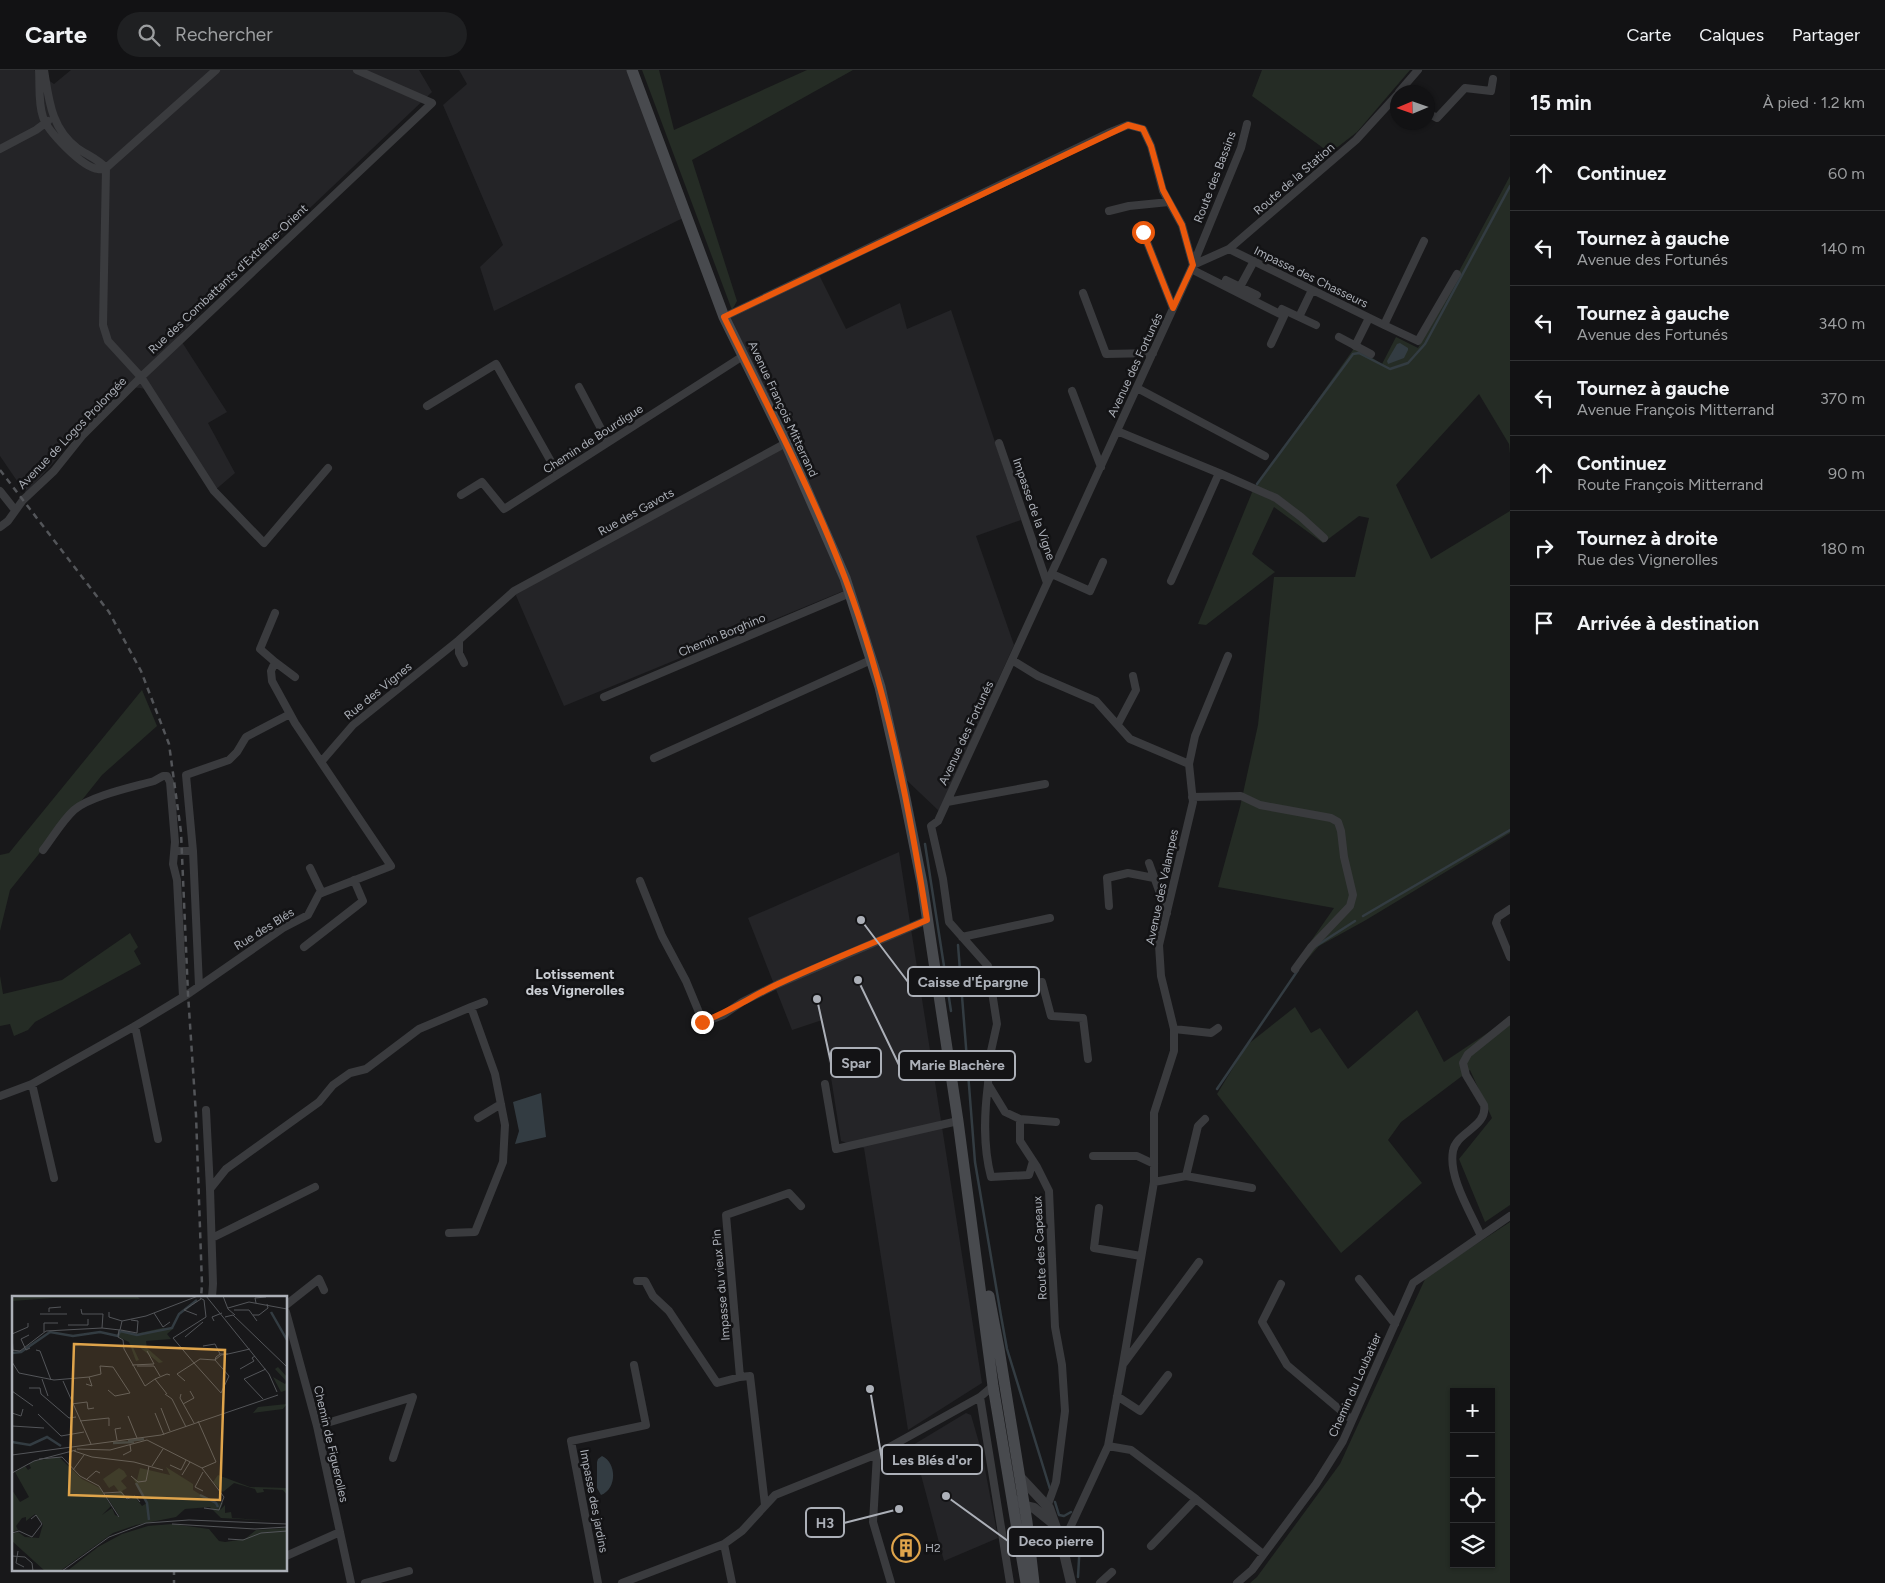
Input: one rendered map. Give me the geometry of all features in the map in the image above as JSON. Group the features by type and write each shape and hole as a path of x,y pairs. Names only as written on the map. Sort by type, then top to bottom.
{"main road":[{"name":"Avenue François Mitterrand","path":"632,70 724,317 786,443 850,593 880,687 904,793 927,920 971,1207"},
{"path":"971,1207 993,1386 1026,1583"},
{"path":"971,1207 1000,1349 1034,1583"}],"street":[{"path":"39,70 41,110 45,124 78,158 98,170 106,168 216,70"},
{"path":"44,70 53,117 59,129 70,142 100,161 106,168 103,325 108,341 141,376 214,492 264,543 328,468"},
{"name":"Rue des Combattants d'Extrême-Orient","path":"141,376 432,103 356,70"},
{"name":"Route de la Station","path":"1405,85 1418,70"},
{"path":"1435,117 1437,118 1465,88 1491,91 1493,79"},
{"name":"Route de la Station","path":"1192,267 1229,249 1356,140 1390,103"},
{"path":"0,149 36,130 53,117"},
{"name":"Route des Bassins","path":"1192,267 1240,148 1247,124"},
{"path":"724,317 1128,125 1143,129 1151,146 1163,190 1182,225 1192,267 1284,316 1271,344"},
{"path":"1109,211 1128,206 1169,202"},
{"path":"1143,232 1173,308"},
{"path":"1384,325 1424,241"},
{"name":"Impasse des Chasseurs","path":"1229,249 1418,341 1457,274"},
{"path":"1240,287 1254,261"},
{"name":"Avenue des Fortunés","path":"962,937 949,922 944,880 931,826 938,821 947,802 1192,267"},
{"path":"1226,280 1257,296"},
{"path":"1299,317 1312,290"},
{"path":"1083,293 1106,354 1153,353"},
{"path":"1282,308 1316,325"},
{"path":"1355,346 1369,318"},
{"path":"1339,337 1371,354"},
{"name":"Chemin de Bourdigue","path":"461,495 482,482 504,509 743,356"},
{"path":"427,406 496,364 558,474"},
{"name":"Avenue de Logos Prolongée","path":"0,527 8,521 23,500 54,471 82,436 141,376"},
{"path":"579,386 608,442"},
{"path":"1137,388 1265,456"},
{"path":"1072,391 1101,466"},
{"path":"1117,431 1276,498 1324,538"},
{"name":"Rue des Gavots","path":"499,604 514,591 786,443"},
{"name":"Impasse de la Vigne","path":"999,443 1047,583"},
{"path":"1171,581 1219,473"},
{"path":"0,490 15,510"},
{"path":"1052,574 1090,590 1103,562"},
{"name":"Chemin Borghino","path":"604,697 850,593"},
{"name":"Rue des Vignes","path":"321,762 353,725 459,640 499,604"},
{"path":"275,613 260,647 262,652 296,678"},
{"path":"459,640 460,653 464,663"},
{"name":"Avenue des Valampes","path":"1062,1545 1108,1446 1154,1182 1154,1113 1174,1051 1174,1029 1160,968 1159,945 1193,802 1189,764 1195,736 1228,656"},
{"path":"654,758 871,660"},
{"path":"1012,660 1038,676 1096,701 1130,739 1189,764"},
{"path":"275,662 271,670 271,676 290,714 390,866 322,893 310,868"},
{"path":"1118,724 1136,690 1133,676"},
{"path":"199,986 194,850 186,775 229,760 237,752 246,737 290,714"},
{"path":"43,850 68,816 78,807 90,801 166,776 170,782 175,851 173,864 177,880 182,997"},
{"path":"947,802 1045,784"},
{"path":"1192,797 1241,796 1260,805 1331,818 1338,822 1353,900 1350,906 1310,947 1295,969"},
{"path":"175,851 194,850"},
{"path":"1149,863 1167,912"},
{"path":"1109,906 1107,878 1128,873 1154,878"},
{"path":"304,947 363,901 354,880"},
{"path":"640,881 662,936 686,981 700,1024 723,1014 778,984 927,920"},
{"name":"Rue des Blés","path":"0,1096 32,1084 135,1026 182,997 283,928 308,915 317,896 322,893"},
{"path":"1510,909 1498,917 1496,923 1500,937 1510,957"},
{"path":"1033,1161 1029,1175 991,1178 986,1161 984,1117 989,1060 997,1024 988,966 962,937 1050,918"},
{"path":"992,992 1042,982 1051,1016 1083,1018 1088,1059"},
{"path":"210,1189 226,1169 319,1102 333,1085 350,1073 366,1070 419,1029 484,1002"},
{"path":"449,1233 475,1232 503,1162 506,1125 495,1074 471,1007"},
{"path":"1481,1236 1456,1181 1452,1155 1455,1144 1482,1118 1485,1111 1484,1105 1466,1075 1463,1063 1468,1054 1510,1020"},
{"path":"135,1026 158,1139"},
{"path":"1174,1029 1211,1033 1218,1028"},
{"path":"32,1084 54,1178"},
{"path":"824,1084 836,1149 958,1121"},
{"path":"988,1084 1006,1112 1020,1119 1056,1122"},
{"path":"478,1118 501,1104"},
{"path":"206,1110 212,1238 212,1296"},
{"name":"Route des Capeaux","path":"1020,1119 1020,1142 1033,1161 1049,1191 1055,1327 1062,1365 1065,1410 1056,1482 1051,1499 1046,1506 1045,1517"},
{"path":"1186,1176 1198,1126 1205,1119"},
{"path":"1093,1156 1137,1156 1154,1164"},
{"path":"1154,1182 1186,1176 1252,1188"},
{"path":"212,1238 315,1187"},
{"name":"Impasse du vieux Pin","path":"740,1376 726,1215 789,1193 801,1206"},
{"path":"1099,1208 1094,1248 1141,1256"},
{"name":"Chemin du Loubatier","path":"1237,1583 1252,1570 1316,1484 1343,1441 1412,1283 1510,1216"},
{"name":"Avenue des Valampes","path":"1123,1364 1199,1262"},
{"path":"288,1303 319,1279 324,1290"},
{"path":"1359,1279 1395,1324"},
{"path":"637,1281 646,1282 654,1296 669,1311 717,1383 740,1376 750,1376 765,1506"},
{"path":"1281,1284 1262,1322 1287,1365 1352,1420"},
{"name":"Chemin de Figuerolles","path":"288,1319 317,1426 351,1583"},
{"name":"Impasse des jardins","path":"598,1583 571,1441 646,1425 634,1365"},
{"path":"1117,1396 1140,1411 1168,1375"},
{"path":"622,1583 724,1544 742,1531 775,1496 877,1454 980,1397 993,1386"},
{"path":"317,1426 413,1397 393,1458"},
{"path":"980,1397 997,1408 1002,1420 1016,1498 1024,1506 1034,1508 1055,1525"},
{"path":"980,1397 1010,1583"},
{"path":"1108,1446 1131,1450 1196,1499 1263,1554"},
{"path":"877,1454 873,1522 891,1583"},
{"path":"1020,1477 1046,1506 1062,1545 1071,1583"},
{"path":"1151,1546 1196,1499"},
{"path":"288,1555 340,1532"},
{"path":"724,1544 732,1583"},
{"path":"365,1583 408,1571"},
{"path":"1100,1583 1112,1572"}],"shaded area":[{"path":"0,70 34,70 54,84 71,70 419,70 432,92 232,282 178,336 227,412 208,423 235,473 214,491 148,389 122,386 66,439 60,455 26,494 0,456"},
{"path":"459,70 632,70 685,217 494,311 480,267 503,245 443,105 467,84"},
{"path":"642,70 659,70 674,130 807,70 853,70 692,160 737,301 732,310"},
{"path":"1262,70 1410,70 1397,85 1390,85 1390,93 1357,132 1330,153 1252,96"},
{"path":"1510,176 1510,454 1509,444 1479,394 1396,485 1431,559 1510,511 1510,833 1366,920 1319,946 1295,973 1291,970 1334,908 1218,887 1240,807 1258,725 1274,577 1355,577 1369,518 1359,516 1323,543 1274,507 1252,554 1275,572 1206,625 1198,624 1253,490 1355,347 1382,364 1396,337 1418,348"},
{"path":"818,273 846,329 900,303 907,329 951,310 1021,520 976,536 1014,645 939,811 899,773 848,589 564,706 514,591 785,443 724,317"},
{"path":"1400,343 1408,348 1404,358 1388,364 1387,361 1397,344"},
{"path":"142,690 157,726 102,775 10,890 0,931 0,855 9,853"},
{"path":"899,852 982,1383 908,1430 864,1148 841,1141 822,1020 792,1030 748,918"},
{"path":"130,933 138,947 134,951 141,964 35,1022 28,1030 14,1036 10,1024 0,1026 0,976 3,994 62,980"},
{"path":"1295,1007 1311,1033 1320,1028 1348,1069 1417,1010 1444,1062 1510,1018 1510,1205 1485,1222 1459,1159 1492,1118 1470,1070 1401,1122 1388,1140 1422,1183 1341,1253 1217,1094 1247,1045"},
{"path":"541,1093 546,1137 515,1144 519,1131 513,1102"},
{"path":"1510,1222 1510,1583 1250,1583 1257,1577 1340,1464 1426,1277"},
{"path":"966,1413 971,1415 982,1453 998,1538 944,1561 913,1445"},
{"path":"602,1456 610,1464 613,1476 610,1487 601,1495 597,1488 597,1462"}],"waterway":[{"path":"1257,484 1353,354 1359,353 1390,369 1408,363 1425,344 1510,186"},
{"path":"1363,916 1510,830"},
{"path":"925,844 951,1011"},
{"path":"1316,946 1355,921"},
{"path":"958,945 975,1162 1001,1316 1007,1349 1050,1489"},
{"path":"1217,1089 1298,970"},
{"path":"1055,1502 1059,1515 1064,1516 1071,1512"},
{"path":"1078,1577 1080,1541"}],"railway":[{"path":"0,470 109,612 141,671 169,744 181,832 188,994 196,1115 201,1296"},
{"path":"174,1570 174,1583"}],"place":[{"name":"Caisse d'Épargne","path":"861,920"},
{"name":"Marie Blachère","path":"858,980"},
{"name":"Spar","path":"817,999"},
{"name":"Les Blés d'or","path":"870,1389"},
{"name":"Deco pierre","path":"946,1496"},
{"name":"H3","path":"899,1509"},
{"name":"H2","path":"906,1548"}],"district":[{"name":"Lotissement des Vignerolles","path":"575,982"}],"route":[{"path":"702,1022 723,1014 778,984 927,920 922,883 904,793 880,687 845,578 786,443 724,317 1128,125 1143,129 1151,146 1163,190 1182,225 1193,265 1173,308 1143,232"}]}
